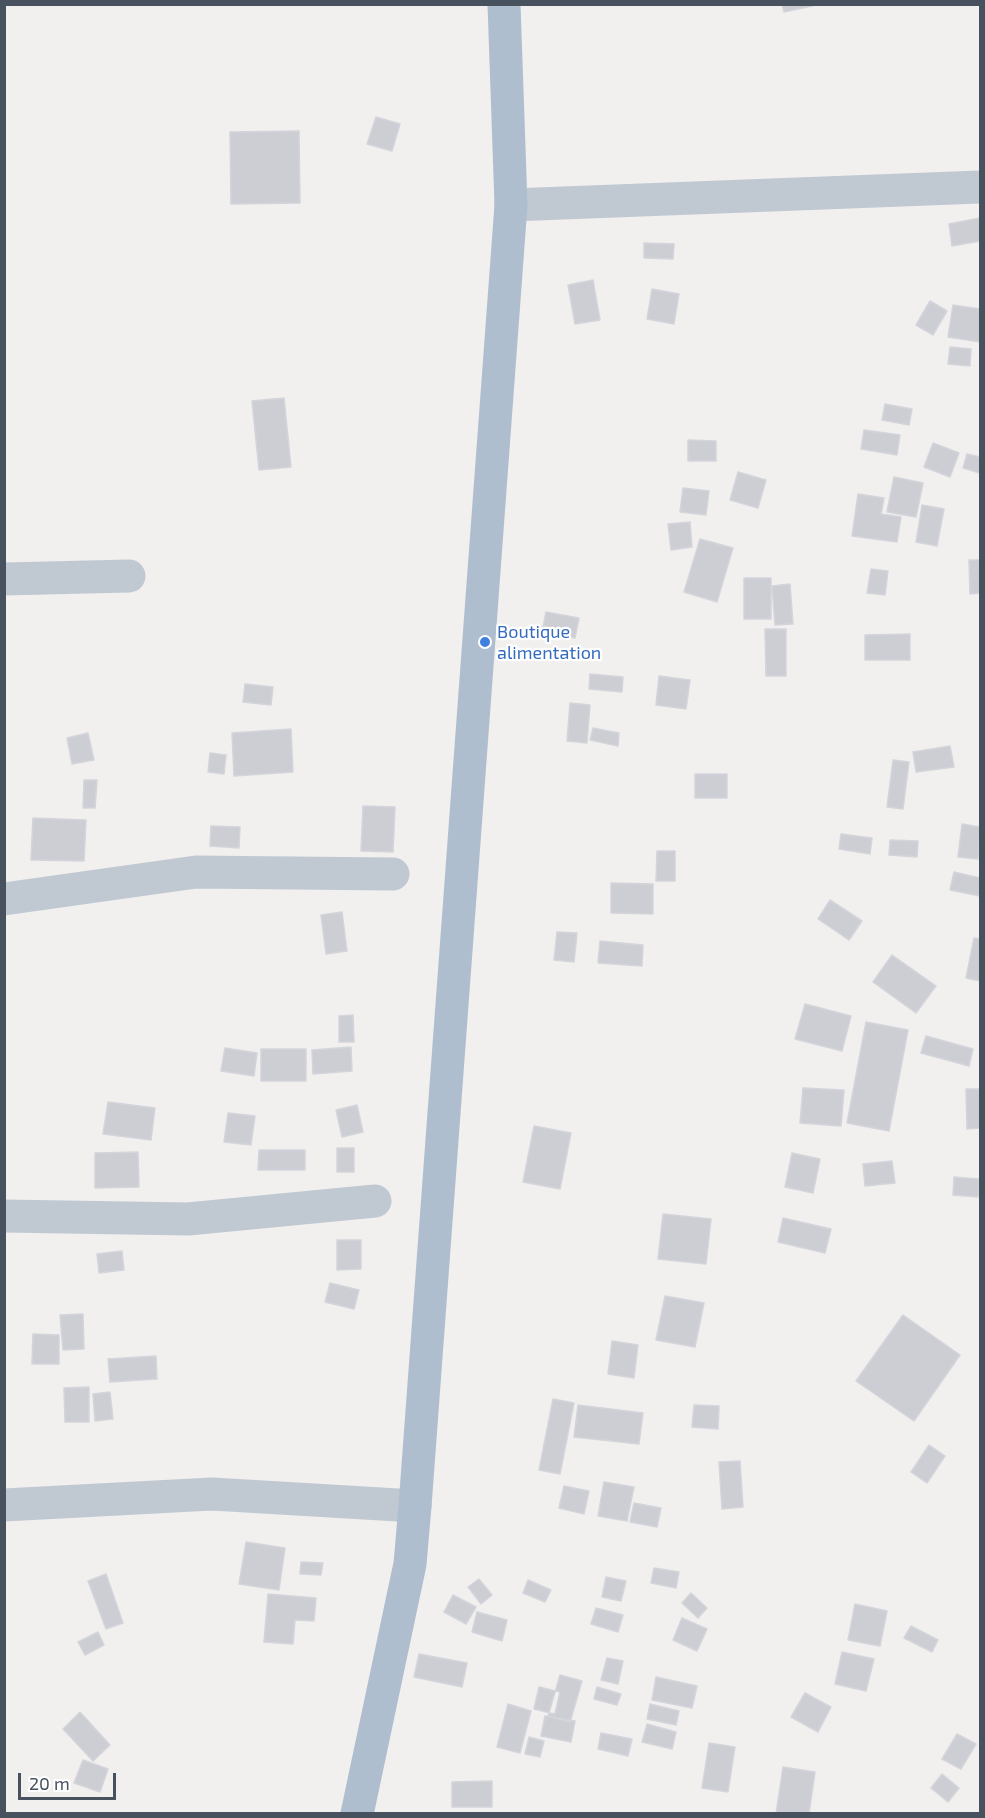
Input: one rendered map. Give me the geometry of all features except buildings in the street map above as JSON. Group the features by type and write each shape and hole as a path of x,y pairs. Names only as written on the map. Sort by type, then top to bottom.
{"main road":[{"path":"357,1814 410,1564 415,1506 511,205 504,4"}],"street":[{"path":"511,205 981,187"},
{"path":"4,579 129,576"},
{"path":"4,899 196,872 393,874"},
{"path":"4,1216 188,1219 375,1201"},
{"path":"4,1505 212,1494 415,1506"}],"place":[{"name":"Boutique alimentation","path":"485,642"}]}
